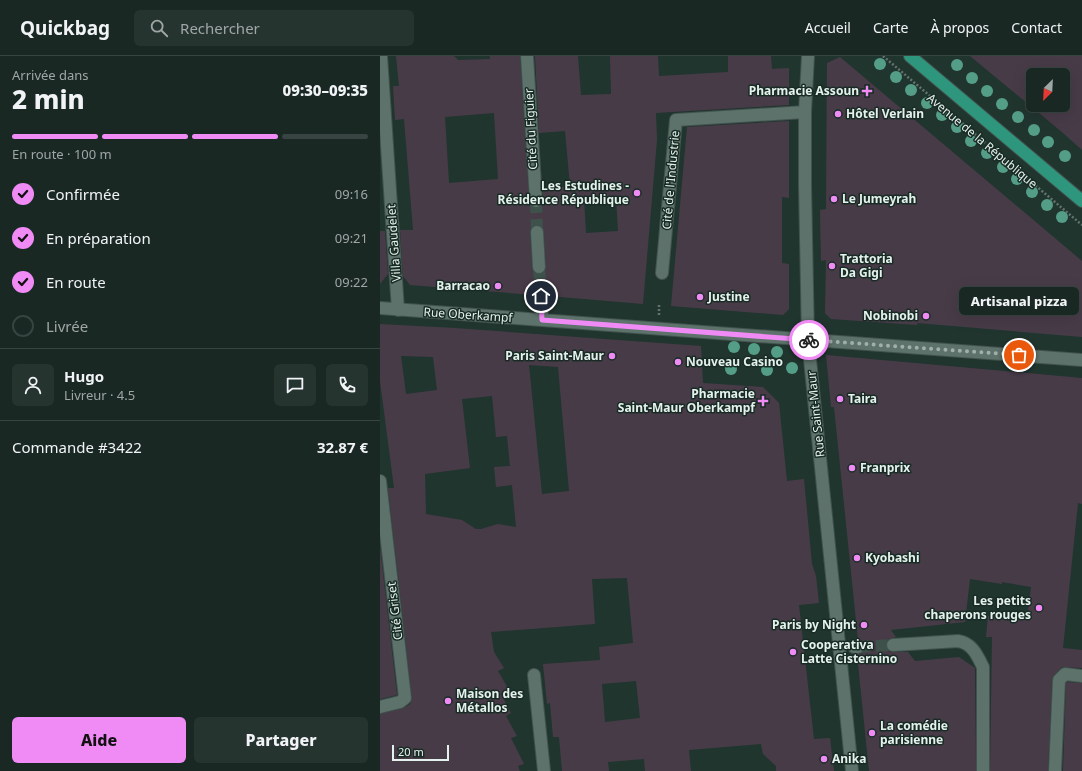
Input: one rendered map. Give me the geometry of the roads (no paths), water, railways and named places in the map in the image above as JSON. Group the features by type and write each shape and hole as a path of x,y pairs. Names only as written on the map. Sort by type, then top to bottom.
{"main road":[{"name":"Avenue de la République","path":"910,56 1082,202"}],"street":[{"name":"Villa Gaudelet","path":"381,56 398,310"},
{"name":"Cité du Figuier","path":"527,56 536,201"},
{"name":"Rue Saint-Maur","path":"808,56 805,112 808,340 852,771"},
{"name":"Cité de l'Industrie","path":"662,273 676,120 805,112"},
{"path":"537,232 539,267"},
{"path":"541,296 542,320"},
{"name":"Rue Oberkampf","path":"380,308 1082,360"},
{"name":"Cité Griset","path":"380,481 405,694 404,700 380,707"},
{"path":"893,645 958,641 964,642 977,654 983,667 983,771"},
{"path":"1055,771 1059,680 1065,674 1082,676"},
{"path":"534,675 544,771"}],"tunnel":[{"path":"536,201 537,232"},
{"path":"539,267 541,296"},
{"path":"858,647 893,645"}],"place":[{"name":"Pharmacie Assoun","path":"867,91"},
{"name":"Hôtel Verlain","path":"838,114"},
{"name":"Les Estudines - Résidence République","path":"637,193"},
{"name":"Le Jumeyrah","path":"834,199"},
{"name":"Trattoria Da Gigi","path":"832,266"},
{"name":"Barracao","path":"498,286"},
{"name":"Justine","path":"700,297"},
{"name":"Nobinobi","path":"926,316"},
{"name":"Artisanal pizza","path":"1019,355"},
{"name":"Paris Saint-Maur","path":"612,356"},
{"name":"Nouveau Casino","path":"678,362"},
{"name":"Taira","path":"840,399"},
{"name":"Pharmacie Saint-Maur Oberkampf","path":"763,401"},
{"name":"Franprix","path":"852,468"},
{"name":"Kyobashi","path":"857,558"},
{"name":"Les petits chaperons rouges","path":"1039,608"},
{"name":"Paris by Night","path":"864,625"},
{"name":"Cooperativa Latte Cisternino","path":"793,652"},
{"name":"Maison des Métallos","path":"448,701"},
{"name":"La comédie parisienne","path":"872,733"},
{"name":"Anika","path":"824,759"}]}
